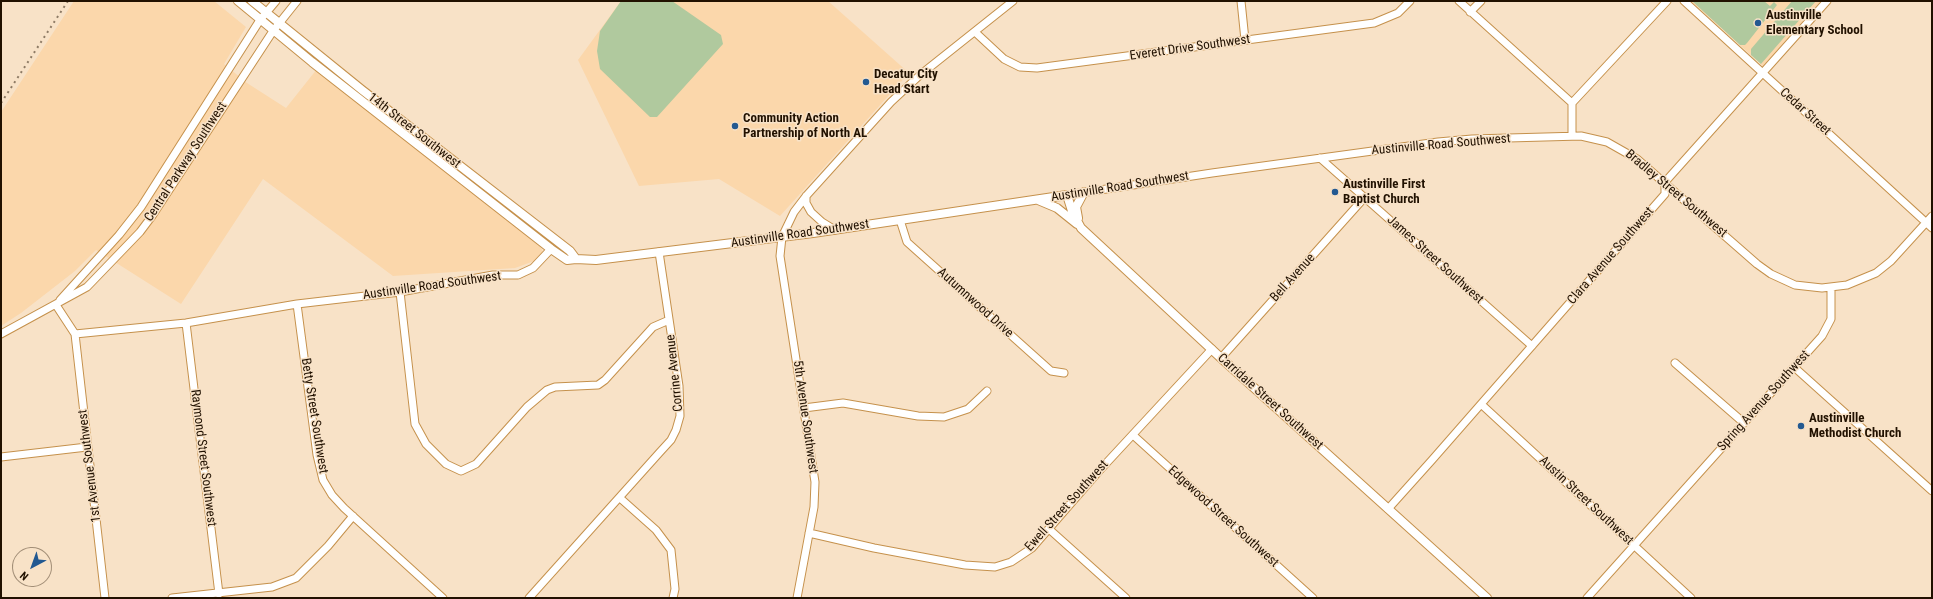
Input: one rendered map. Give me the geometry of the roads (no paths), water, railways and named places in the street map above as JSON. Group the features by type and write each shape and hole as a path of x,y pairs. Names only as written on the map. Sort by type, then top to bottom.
{"main road":[{"name":"14th Street Southwest","path":"238,1 273,31 551,250"},
{"name":"14th Street Southwest","path":"252,1 362,90 570,251 576,259"},
{"path":"1081,228 1076,207 1084,192"},
{"name":"Austinville Road Southwest","path":"551,250 567,260 596,260 835,230 1067,195"},
{"name":"Carridale Street Southwest","path":"1067,195 1072,211 1081,228 1221,358 1487,598"},
{"path":"1037,200 1057,208 1081,228"}],"street":[{"name":"Central Parkway Southwest","path":"56,305 119,235 141,207 260,20 276,1"},
{"name":"Central Parkway Southwest","path":"1,334 87,287 140,232 273,31 297,1"},
{"path":"782,237 794,212 807,195 909,84 1013,1"},
{"path":"1241,1 1245,40"},
{"name":"Everett Drive Southwest","path":"975,32 1004,59 1028,68 1076,63 1374,23 1398,13 1410,1"},
{"path":"1459,1 1572,103"},
{"path":"1470,12 1481,1"},
{"path":"1572,135 1572,103 1667,1"},
{"name":"Cedar Street","path":"1684,1 1929,225"},
{"name":"Clara Avenue Southwest","path":"1388,508 1665,194 1665,182 1827,1"},
{"name":"Austinville Road Southwest","path":"1067,195 1438,142 1572,135"},
{"name":"Bradley Street Southwest","path":"1572,135 1589,137 1614,145 1637,159 1757,264 1771,274 1786,282 1804,287 1831,288"},
{"name":"James Street Southwest","path":"1320,158 1532,346"},
{"path":"807,195 806,203 812,212 822,222 835,230"},
{"name":"Bell Avenue","path":"1221,358 1365,197"},
{"path":"1831,288 1854,283 1876,273 1929,225 1932,216"},
{"name":"Autumnwood Drive","path":"900,220 907,242 1051,372 1064,373"},
{"name":"5th Avenue Southwest","path":"782,237 780,256 814,482 814,507 797,598"},
{"name":"Austinville Road Southwest","path":"75,334 186,323 297,304 400,292 493,275 518,275 533,268 551,250"},
{"name":"Corrine Avenue","path":"529,598 671,440 676,430 680,416 679,386 659,252"},
{"name":"Spring Avenue Southwest","path":"1587,598 1822,336 1831,320 1831,288"},
{"path":"400,292 415,424 426,444 446,464 462,471 476,464 527,407 547,390 555,387 598,385 605,380 653,327 669,320"},
{"name":"Betty Street Southwest","path":"297,304 317,455 323,480 332,495 440,597"},
{"path":"56,305 75,334"},
{"name":"Raymond Street Southwest","path":"186,323 219,594"},
{"name":"1st Avenue Southwest","path":"75,334 105,598"},
{"name":"Ewell Street Southwest","path":"809,533 874,548 965,565 995,567 1011,562 1025,553 1049,529 1132,435 1212,349"},
{"path":"1675,363 1744,423"},
{"path":"1794,367 1932,491"},
{"path":"804,408 843,403 918,416 944,418 968,410 987,391"},
{"name":"Austin Street Southwest","path":"1481,404 1630,540 1634,546 1691,598"},
{"name":"Edgewood Street Southwest","path":"1132,435 1313,598"},
{"path":"1,457 87,447"},
{"path":"620,498 656,530 671,550 675,589 673,598"},
{"path":"172,598 272,587 296,578 328,546 353,516"},
{"path":"1049,529 1126,598"}],"railway":[{"path":"1,103 68,1"}],"place":[{"name":"Austinville Elementary School","path":"1758,23"},
{"name":"Decatur City Head Start","path":"866,82"},
{"name":"Community Action Partnership of North AL","path":"735,126"},
{"name":"Austinville First Baptist Church","path":"1335,192"},
{"name":"Austinville Methodist Church","path":"1801,426"}]}
